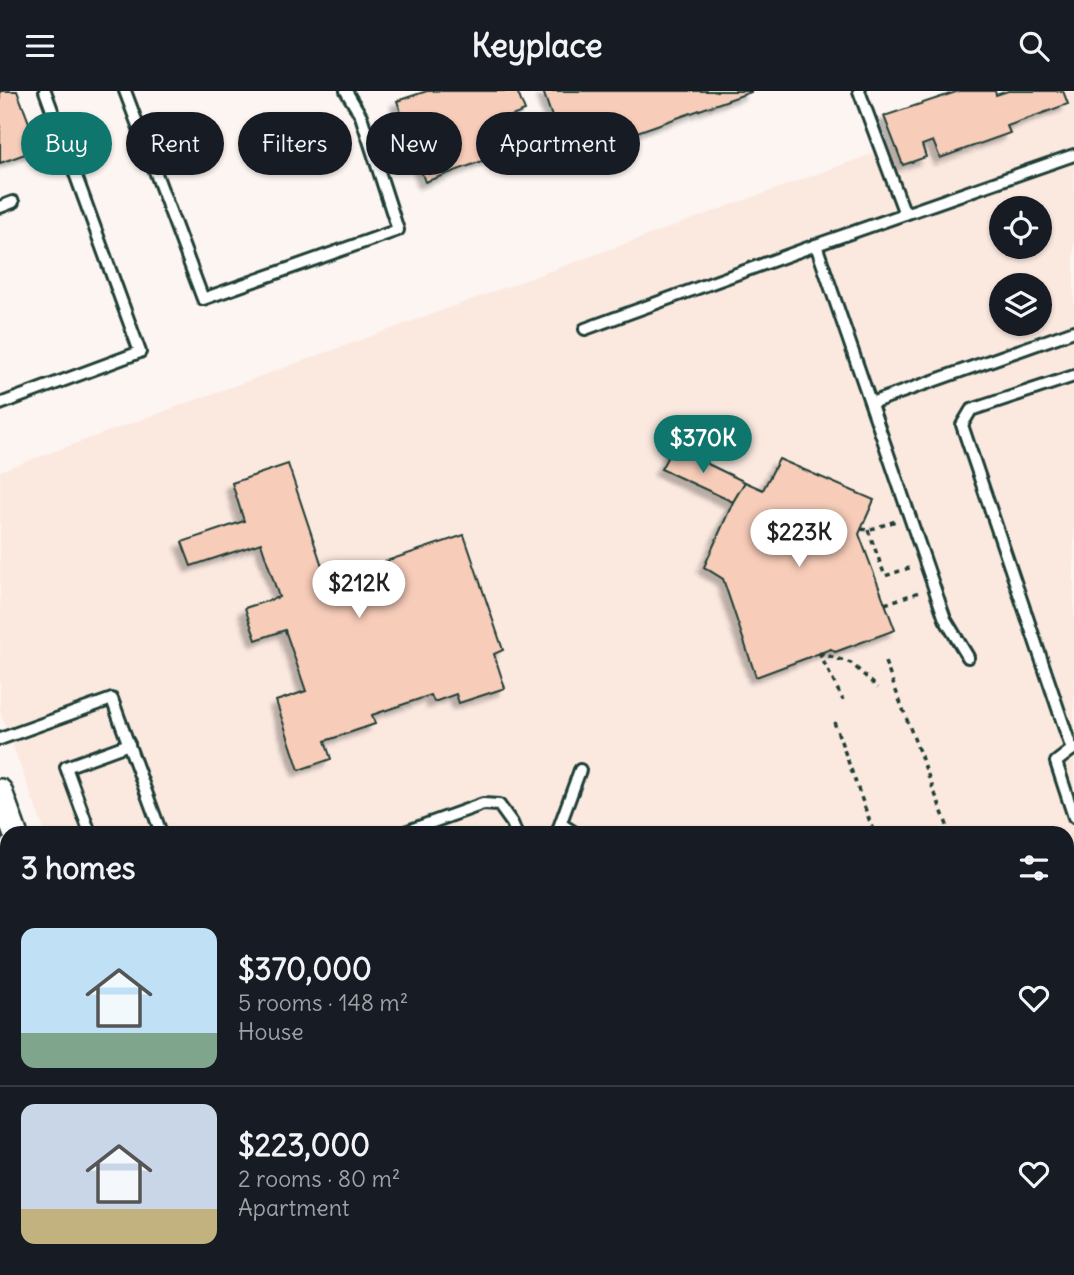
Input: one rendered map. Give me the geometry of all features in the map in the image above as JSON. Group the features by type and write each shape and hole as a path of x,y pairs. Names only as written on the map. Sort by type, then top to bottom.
{"street":[{"path":"0,791 12,826"}],"lane":[{"path":"0,404 139,352 45,91"},
{"path":"125,91 203,299 398,230 361,116 346,91"},
{"path":"859,91 905,214"},
{"path":"584,329 816,244 1074,155"},
{"path":"0,207 13,202"},
{"path":"816,244 945,619 968,657"},
{"path":"871,403 1074,331"},
{"path":"1074,376 971,410 962,425 1073,749 1056,762 1074,817"},
{"path":"0,739 112,699 158,826"},
{"path":"87,826 66,767 129,744"},
{"path":"560,826 580,770"},
{"path":"422,826 483,804 499,805 513,826"}],"path":[{"path":"861,529 868,530 910,517"},
{"path":"868,530 885,576 925,562"},
{"path":"885,604 934,587"},
{"path":"843,700 819,653 851,663 878,688"},
{"path":"885,662 947,826"},
{"path":"834,722 871,826"}],"shaded area":[{"path":"1045,91 1074,91 1074,826 42,826 0,711 0,471"}],"building":[{"path":"0,91 17,91 25,112 21,112 21,155 0,163"},
{"path":"427,91 517,91 525,111 476,112 476,163 462,168 462,112 401,112 397,101"},
{"path":"543,91 751,91 640,131 640,112 550,112"},
{"path":"959,91 995,91 996,95 1008,91 1063,91 1068,104 1007,126 1010,133 940,158 933,141 922,145 926,157 903,165 884,116"},
{"path":"423,175 444,175 425,182"},
{"path":"673,447 745,482 733,502 661,469"},
{"path":"779,459 874,500 859,534 895,630 835,652 831,649 756,677 723,579 704,567 733,502 745,482 763,490"},
{"path":"288,464 327,581 464,535 503,650 494,654 505,688 459,703 456,694 434,702 431,695 372,715 375,724 325,741 331,759 299,770 276,701 306,691 285,630 256,640 245,608 279,597 261,543 191,566 182,542 244,521 232,483"}]}
